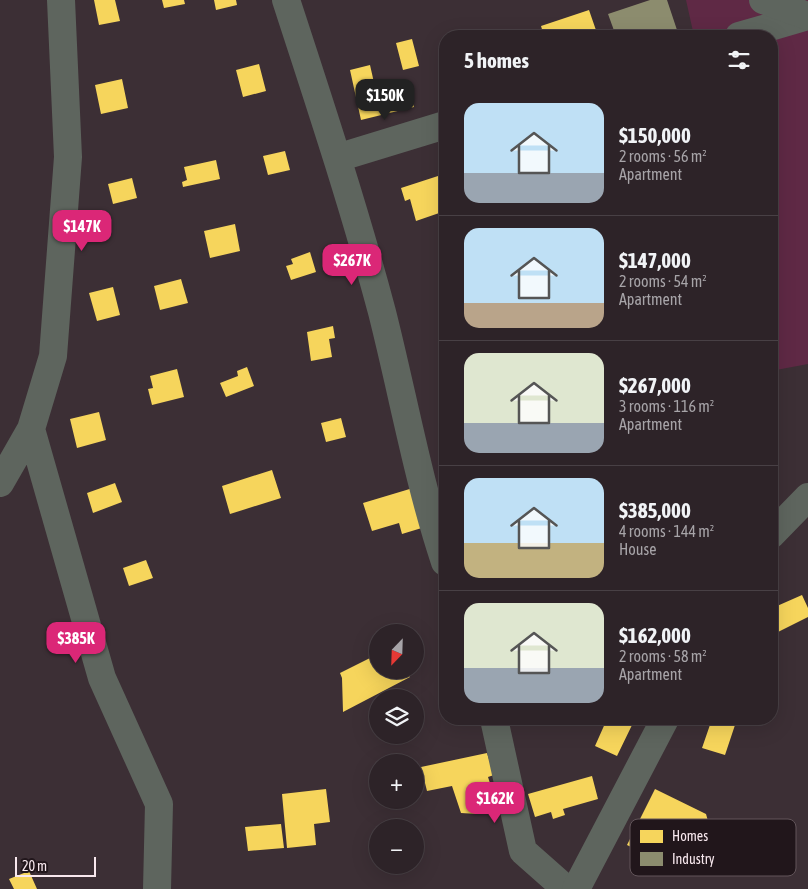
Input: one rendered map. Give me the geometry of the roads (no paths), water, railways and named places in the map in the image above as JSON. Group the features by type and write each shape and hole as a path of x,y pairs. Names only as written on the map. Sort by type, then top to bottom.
{"street":[{"path":"0,483 32,429 53,356 68,157 61,0"},
{"path":"286,0 337,158 382,312 431,521 439,544"},
{"path":"763,0 808,16"},
{"path":"760,30 808,16"},
{"path":"337,158 439,127"},
{"path":"32,429 102,678 160,804 157,889"},
{"path":"778,528 808,497"},
{"path":"495,725 523,851 566,889"},
{"path":"576,889 662,725"}]}
